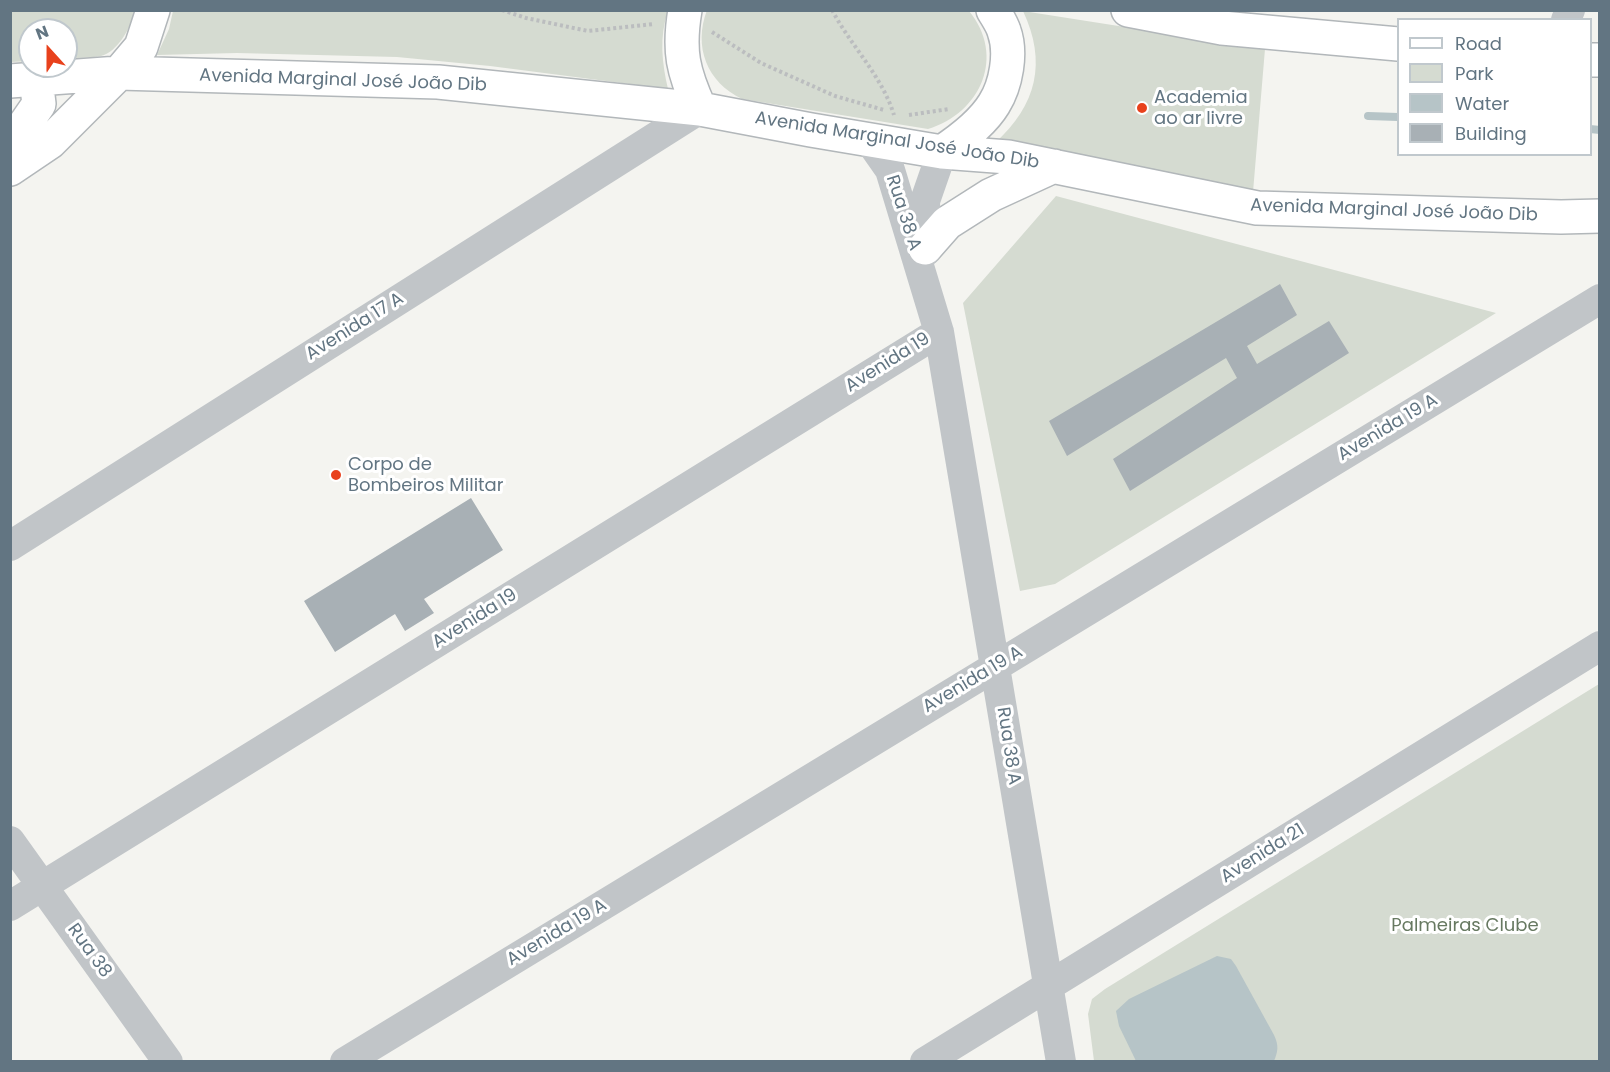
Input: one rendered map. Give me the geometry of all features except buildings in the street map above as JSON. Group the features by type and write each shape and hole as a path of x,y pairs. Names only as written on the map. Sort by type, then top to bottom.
{"main road":[{"path":"10,169 50,142 119,73 141,46 153,10"},
{"path":"942,152 962,138 995,104 1006,74 1008,56 1004,32 993,10"},
{"path":"1128,10 1226,19 1397,44"},
{"path":"684,21 682,57 688,83 700,109"},
{"name":"Avenida Marginal José João Dib","path":"23,80 119,73 438,82 894,129 942,152 1008,157 1257,208 1561,217 1599,216"},
{"path":"10,137 21,130 39,104 23,80"},
{"path":"925,248 947,223 965,211 991,195 1054,166"}],"street":[{"name":"Avenida 17 A","path":"10,546 700,109"},
{"name":"Rua 38 A","path":"894,129 890,170 939,332 1061,1062"},
{"name":"Rua 38 A","path":"928,290 925,201 942,152"},
{"name":"Avenida 19 A","path":"345,1062 1599,299"},
{"name":"Avenida 19","path":"10,906 939,332"},
{"name":"Avenida 21","path":"925,1062 1599,646"},
{"name":"Rua 38","path":"10,841 168,1062"}],"path":[{"path":"502,10 525,18 588,31 684,21 761,63 813,87 835,96 893,112"},
{"path":"832,10 844,34 880,83 893,112 894,129"},
{"path":"894,129 955,108"},
{"path":"893,112 894,129"}],"green space":[{"path":"707,10 969,11 980,28 986,46 986,64 982,81 974,96 962,110 928,129 742,99 720,83 706,62 702,37"},
{"path":"11,11 136,11 131,24 118,44 107,54 92,57 78,58 78,18 18,18 18,62 11,62"},
{"path":"173,11 668,11 663,30 662,50 668,89 490,66 397,57 237,53 157,55 169,29"},
{"name":"Academia ao ar livre","path":"1023,11 1265,49 1253,192 995,143 1020,114 1029,98 1034,82 1035,48"},
{"path":"1056,196 1496,313 1055,584 1020,591 963,303"},
{"name":"Palmeiras Clube","path":"1599,684 1599,1061 1094,1061 1088,1014 1092,999 1105,989"}],"water":[{"path":"1217,956 1231,959 1274,1035 1277,1048 1274,1061 1136,1061 1119,1026 1116,1011 1129,999"}],"waterway":[{"path":"1368,116 1397,117"},
{"path":"1592,129 1600,130"}],"place":[{"name":"Academia ao ar livre","path":"1142,108"},
{"name":"Corpo de Bombeiros Militar","path":"336,475"}]}
